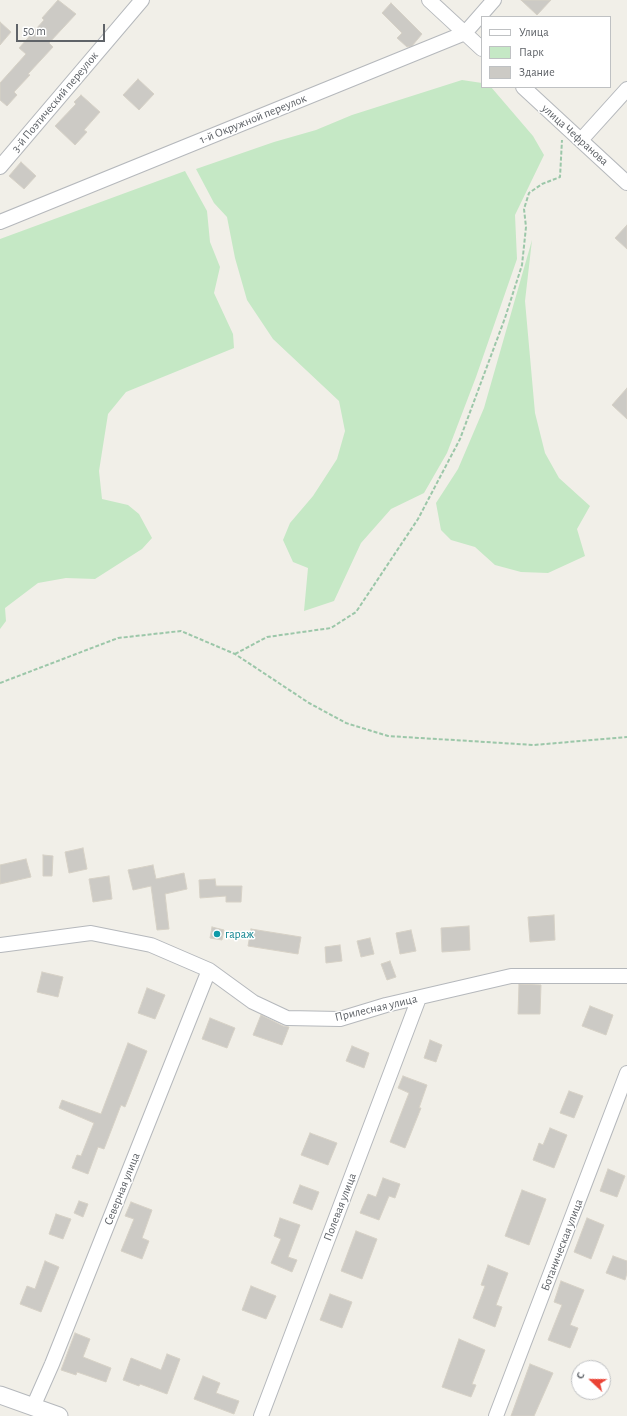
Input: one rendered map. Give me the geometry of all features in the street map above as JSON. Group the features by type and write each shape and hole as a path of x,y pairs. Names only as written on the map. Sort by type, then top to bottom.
{"street":[{"name":"3-й Поэтический переулок","path":"0,167 142,0"},
{"path":"429,0 481,48"},
{"name":"1-й Окружной переулок","path":"0,222 465,32 494,0"},
{"name":"улица Чефранова","path":"524,88 627,183"},
{"path":"580,140 627,89"},
{"name":"Прилесная улица","path":"0,945 91,934 151,945 209,970 253,1002 287,1018 340,1019 511,976 627,976"},
{"name":"Северная улица","path":"33,1407 52,1364 209,970"},
{"name":"Полевая улица","path":"261,1416 419,998"},
{"name":"Ботаническая улица","path":"496,1416 627,1073"},
{"path":"0,1395 59,1416"}],"path":[{"path":"235,654 268,637 331,628 356,612 418,519 460,439 495,347 522,265 526,227 524,210 529,193 542,184 560,177 562,124"},
{"path":"0,682 118,638 181,630 235,654 309,704 346,723 388,736 534,745 627,737"}],"green space":[{"path":"462,80 481,83 481,88 492,88 533,136 544,155 515,215 517,259 476,377 447,453 424,493 391,509 361,543 334,601 304,611 308,568 293,562 283,540 290,523 313,496 337,459 345,431 339,401 273,339 247,300 235,258 227,217 214,203 196,169 274,142 316,130 352,115"},
{"path":"185,171 207,211 210,242 220,267 214,293 233,334 234,348 126,392 108,414 99,471 102,499 128,505 139,514 152,538 142,549 95,579 66,578 38,583 5,608 6,621 0,629 0,239"},
{"path":"532,240 525,301 535,413 545,453 559,478 590,506 577,529 585,556 548,573 521,572 495,565 475,547 451,540 441,530 436,503 458,469 484,408"}],"building":[{"path":"58,0 76,14 49,43 53,47 28,74 30,75 14,92 17,95 7,106 0,100 0,83 26,54 19,48 44,20 42,18"},
{"path":"521,0 551,0 537,15"},
{"path":"391,3 422,34 412,46 407,47 397,38 402,33 382,13"},
{"path":"0,22 11,32 0,45"},
{"path":"138,79 154,94 139,110 123,95"},
{"path":"81,95 100,112 84,130 87,132 75,145 55,126 76,104 74,102"},
{"path":"21,162 36,176 24,189 9,176"},
{"path":"627,225 627,249 615,238"},
{"path":"627,388 627,419 612,405"},
{"path":"83,848 87,869 69,873 65,852"},
{"path":"43,855 53,856 52,876 43,876"},
{"path":"26,859 31,877 0,884 0,865"},
{"path":"153,865 156,879 184,873 187,889 165,894 169,929 157,930 151,886 133,890 128,870"},
{"path":"109,876 112,899 93,902 89,879"},
{"path":"215,879 216,886 242,886 241,902 226,902 226,896 200,898 199,880"},
{"path":"554,915 555,940 530,942 528,917"},
{"path":"469,926 470,950 442,952 441,928"},
{"name":"гараж","path":"212,927 224,930 222,940 210,938"},
{"path":"251,929 301,937 298,954 248,946"},
{"path":"411,930 416,951 400,954 396,933"},
{"path":"370,938 374,954 361,957 357,941"},
{"path":"340,945 342,961 326,963 325,947"},
{"path":"390,961 396,977 387,980 381,964"},
{"path":"42,972 63,977 58,997 37,992"},
{"path":"519,984 541,985 540,1014 518,1014"},
{"path":"147,988 165,995 155,1019 138,1013"},
{"path":"590,1006 613,1015 606,1035 582,1026"},
{"path":"261,1015 283,1026 289,1027 282,1045 253,1035"},
{"path":"210,1018 235,1028 227,1048 202,1039"},
{"path":"430,1040 442,1045 436,1062 424,1058"},
{"path":"128,1043 147,1051 125,1107 121,1105 104,1149 98,1147 88,1174 72,1168 77,1155 81,1156 94,1123 59,1108 62,1100 101,1114"},
{"path":"352,1046 369,1053 364,1068 346,1061"},
{"path":"403,1076 427,1085 419,1108 421,1108 405,1148 390,1142 409,1093 398,1088"},
{"path":"569,1091 583,1096 574,1118 560,1113"},
{"path":"550,1128 567,1135 554,1168 533,1160 539,1143 543,1145"},
{"path":"310,1133 337,1143 328,1165 301,1155"},
{"path":"608,1169 625,1176 617,1197 600,1191"},
{"path":"383,1178 400,1184 395,1198 389,1196 379,1220 360,1213 368,1194 376,1197"},
{"path":"300,1185 319,1192 312,1210 293,1203"},
{"path":"522,1190 546,1199 529,1245 505,1236"},
{"path":"79,1201 88,1204 83,1217 74,1213"},
{"path":"131,1202 152,1210 142,1238 149,1241 142,1259 121,1251 134,1219 125,1216"},
{"path":"56,1214 71,1219 63,1239 49,1234"},
{"path":"280,1218 300,1225 288,1257 297,1260 292,1272 271,1263 281,1239 274,1236"},
{"path":"587,1218 604,1225 591,1259 574,1252"},
{"path":"356,1231 377,1239 362,1279 341,1271"},
{"path":"613,1256 627,1261 627,1273 625,1280 606,1273"},
{"path":"45,1261 59,1267 41,1312 20,1304 27,1286 35,1289"},
{"path":"488,1265 508,1273 496,1305 502,1307 495,1327 473,1318 485,1286 481,1285"},
{"path":"561,1281 584,1290 570,1325 578,1328 570,1348 548,1340 562,1305 554,1302"},
{"path":"251,1286 276,1296 266,1319 242,1310"},
{"path":"330,1294 352,1302 342,1328 320,1320"},
{"path":"75,1333 90,1339 83,1357 111,1368 106,1382 77,1372 76,1375 61,1370"},
{"path":"459,1339 485,1350 472,1384 476,1385 471,1397 442,1387"},
{"path":"167,1354 180,1359 167,1394 140,1384 139,1386 123,1380 131,1358 161,1370"},
{"path":"530,1364 553,1373 534,1416 511,1416"},
{"path":"203,1376 220,1383 216,1393 239,1401 234,1414 194,1399"}],"place":[{"name":"гараж","path":"217,934"}]}
